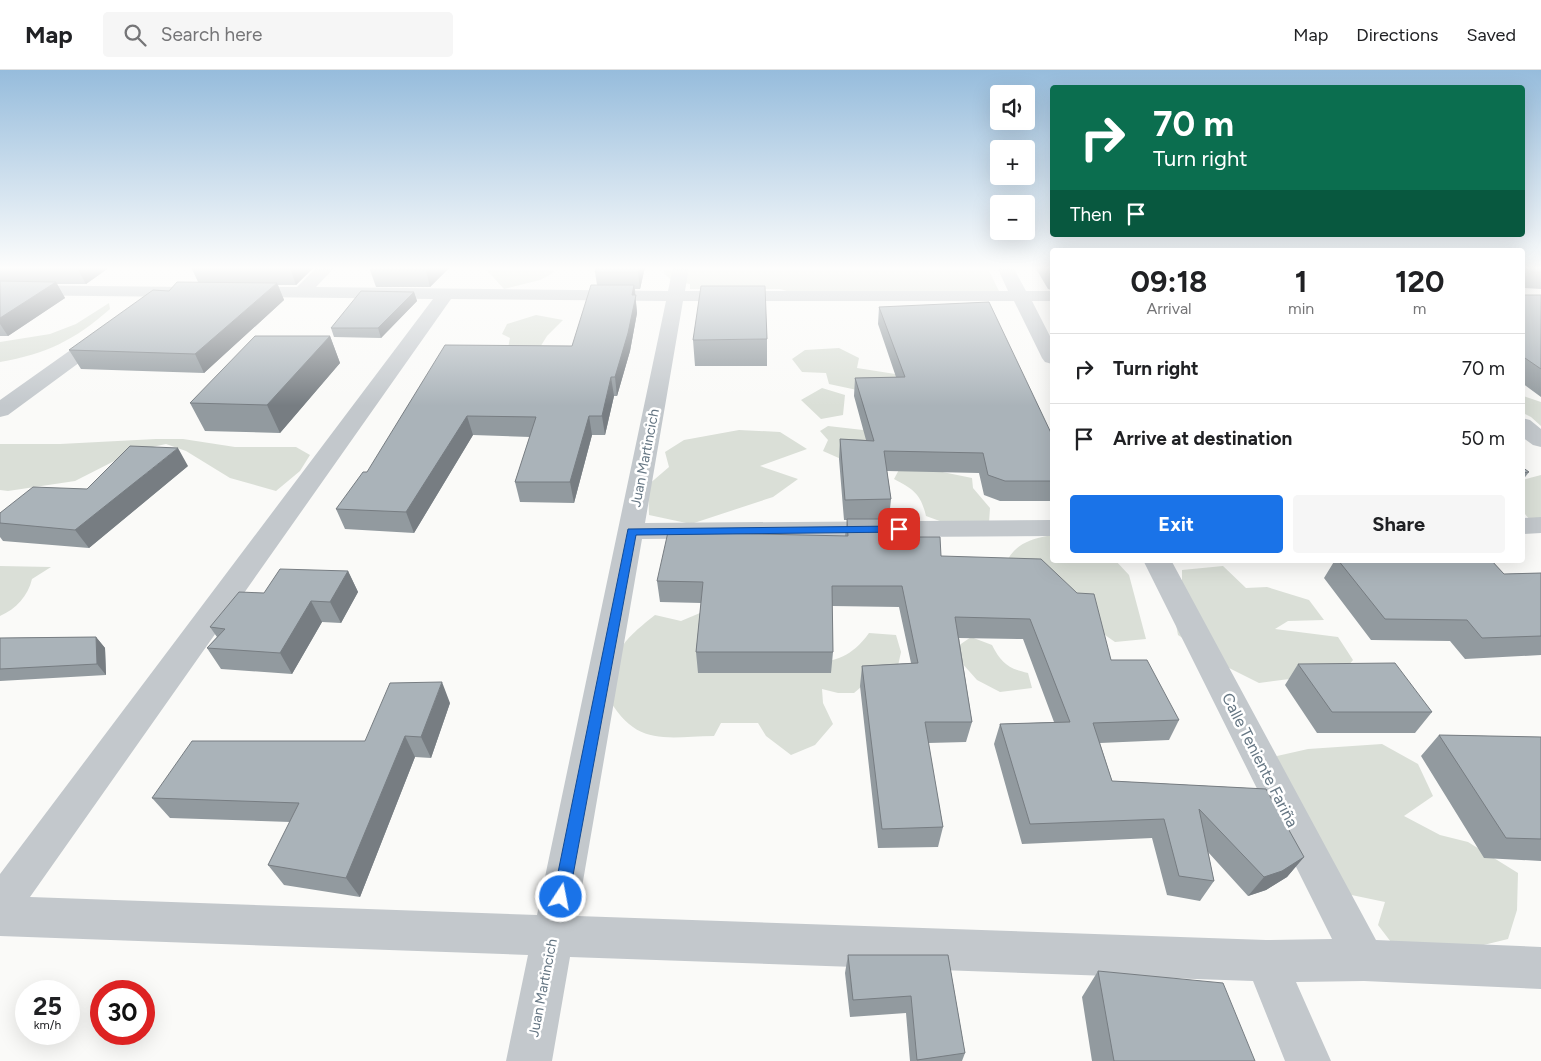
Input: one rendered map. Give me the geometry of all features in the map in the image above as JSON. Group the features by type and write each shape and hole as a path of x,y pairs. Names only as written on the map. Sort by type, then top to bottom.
{"street":[{"path":"0,906 432,313"},
{"name":"Juan Martincich","path":"529,1061 673,313"},
{"path":"1029,313 1050,354"},
{"path":"0,410 118,325"},
{"path":"1525,428 1541,440"},
{"path":"1525,526 1541,526"},
{"path":"632,531 1050,528"},
{"name":"Calle Teniente Fariña","path":"1159,563 1364,960"},
{"path":"0,916 1266,961 1364,960 1541,968"},
{"path":"1266,961 1308,1061"}],"shaded area":[{"path":"93,313 105,313 85,329 59,344 32,355 0,362 0,342 50,334 76,324"},
{"path":"536,315 563,320 547,336 534,357 508,348 510,338 502,334 507,324"},
{"path":"839,348 859,358 857,368 908,376 857,390 829,384 826,373 802,372 792,359 805,350"},
{"path":"822,388 845,395 843,415 821,419 801,400"},
{"path":"1525,397 1541,402 1541,426 1525,414"},
{"path":"828,426 903,432 913,466 972,478 973,488 990,508 989,523 948,524 926,516 919,497 894,479 901,466 850,463 823,451 828,440 820,431"},
{"path":"739,430 780,432 807,449 760,466 798,479 773,497 691,524 649,515 648,485 669,467 665,452 684,440"},
{"path":"183,439 235,447 296,447 310,455 300,471 276,491 230,478 186,451 166,444 134,451 75,481 8,491 0,490 0,444 60,444"},
{"path":"1541,475 1541,527 1525,514 1525,479"},
{"path":"1050,536 1050,563 1118,563 1129,575 1146,639 1115,642 1005,565 1012,553 1022,545"},
{"path":"0,566 51,567 32,579 28,591 20,601 11,610 0,616"},
{"path":"1223,566 1246,588 1267,587 1309,600 1324,620 1288,621 1275,629 1338,637 1353,660 1343,672 1259,683 1223,665 1178,635 1174,614 1182,585 1182,570"},
{"path":"700,613 723,621 808,667 849,653 869,633 896,635 901,652 896,675 868,681 854,693 838,693 822,689 823,703 833,724 815,745 791,755 766,736 758,723 721,723 714,736 665,737 639,731 617,711 606,694 613,667 621,649 633,634 655,615 681,621"},
{"path":"971,637 992,645 1002,661 1011,667 1028,673 1032,688 1000,692 977,680 961,662 958,646"},
{"path":"1382,744 1418,764 1433,796 1404,816 1440,835 1468,842 1518,873 1517,910 1508,939 1463,950 1397,950 1378,925 1385,902 1342,893 1266,794 1277,756 1308,749"}],"building":[{"path":"0,313 7,313 0,318"},
{"path":"120,313 242,313 195,354 69,350"},
{"path":"343,313 393,313 378,328 331,328"},
{"path":"582,313 632,313 615,377 611,377 602,416 589,416 570,482 515,482 536,417 467,416 406,512 336,509 363,472 367,472 445,345 572,346"},
{"path":"697,313 766,313 767,339 693,340"},
{"path":"881,313 994,313 1050,431 1050,481 1005,481 988,475 983,453 884,451 891,499 845,500 840,439 874,441 855,378 905,377"},
{"path":"1525,313 1541,313 1541,369 1525,358"},
{"path":"255,336 330,336 267,405 190,403"},
{"path":"130,446 178,448 75,530 0,523 0,513 33,487 87,489"},
{"path":"847,519 894,519 897,537 940,537 941,556 1041,559 1077,593 1094,594 1111,660 1147,660 1179,720 1093,723 1112,781 1266,789 1304,857 1282,871 1264,877 1199,809 1214,881 1179,876 1164,819 1030,824 1000,724 1070,722 1030,619 955,617 972,722 925,722 943,827 882,829 862,666 918,663 902,586 832,586 833,652 696,652 703,582 657,581 668,532 848,536"},
{"path":"1340,563 1494,563 1504,574 1541,573 1541,636 1482,638 1467,620 1385,619"},
{"path":"280,569 348,571 330,602 311,601 280,653 207,648 225,629 210,627 239,592 264,593"},
{"path":"96,637 97,664 0,669 0,638"},
{"path":"1395,663 1432,712 1332,712 1298,664"},
{"path":"442,682 421,737 405,736 346,878 268,865 299,803 152,798 192,741 365,741 390,683"},
{"path":"1439,735 1541,737 1541,839 1506,838"},
{"path":"848,955 948,955 965,1053 917,1060 911,996 853,1000"},
{"path":"1098,971 1223,983 1255,1061 1114,1061"}],"route":[{"path":"561,897 632,531 899,529"}]}
